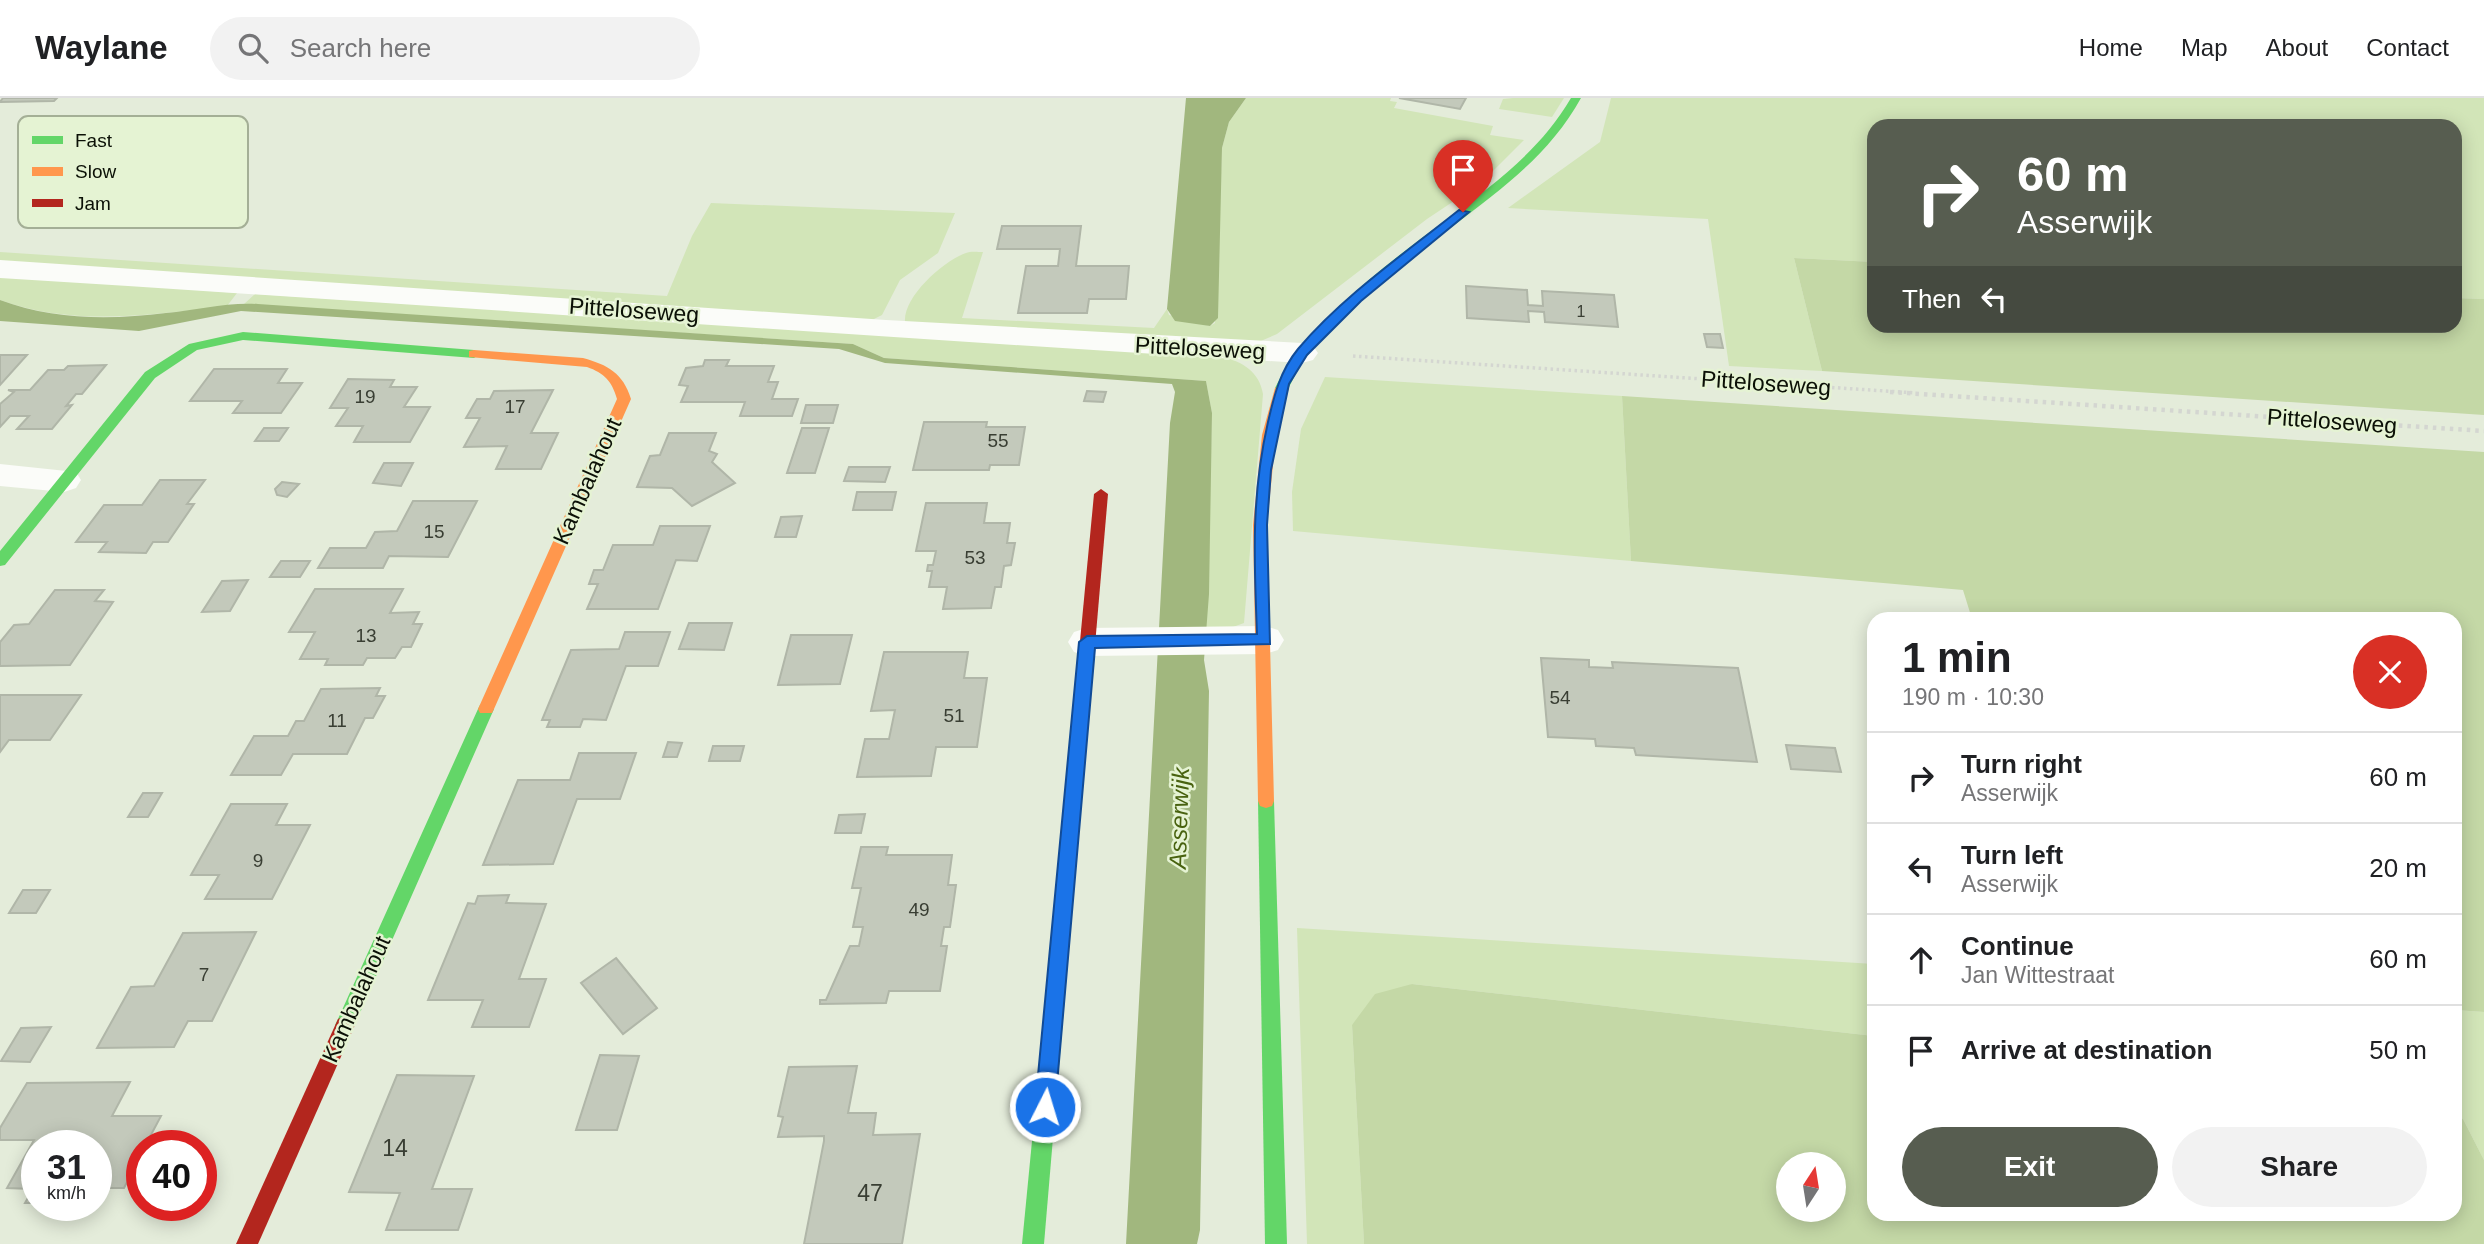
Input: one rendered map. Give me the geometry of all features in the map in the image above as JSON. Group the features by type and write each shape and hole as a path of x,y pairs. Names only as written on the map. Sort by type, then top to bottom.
{"street":[{"path":"1276,1244 1247,640 1264,470 1283,384 1301,353 1357,298 1440,229 1507,180 1556,135 1576,98"},
{"name":"Pitteloseweg","path":"0,269 940,332 1301,353"},
{"name":"Kambalahout","path":"0,561 150,375 175,354 211,340 243,336 583,362 609,368 621,382 624,399 247,1244"},
{"path":"0,475 64,480"},
{"path":"1033,1244 1101,494"},
{"path":"1087,642 1247,640"}],"path":[{"name":"Pitteloseweg","path":"1301,353 2484,430"}],"shaded area":[{"path":"1246,98 1391,98 1390,101 1397,102 1394,108 1493,126 1490,135 1524,140 1481,183 1427,219 1277,334 1256,343 905,322 910,302 936,272 968,252 983,252 962,318 1154,328 1167,309 1169,315 1210,326 1215,323 1222,148 1229,122"},
{"path":"1564,98 1552,117 1499,109 1503,99"},
{"path":"1611,98 2484,98 2484,299 2462,298 2462,119 1867,119 1867,262 1794,258 1822,371 1729,366 1708,219 1508,208 1600,142"},
{"path":"711,203 955,213 938,253 900,280 882,315 870,321 0,264 0,252 667,296 692,236"},
{"path":"1794,258 1867,262 1867,333 2462,333 2462,298 2484,299 2484,415 1822,371"},
{"path":"0,275 237,293 227,306 141,315 56,314 0,300"},
{"path":"255,294 1223,356 1249,369 1258,379 1263,394 1244,623 1233,627 1206,628 1212,413 1206,381 884,358 853,344 244,304"},
{"path":"1325,377 1622,396 1631,561 1293,531 1292,492 1301,429"},
{"path":"1622,396 2484,452 2484,1012 2462,1010 2462,612 1970,612 1963,590 1631,561"},
{"path":"1297,928 1867,964 1867,1035 1412,984 1352,1025 1364,1244 1307,1244"},
{"path":"1412,984 1867,1035 1867,1221 2462,1221 2462,1118 2484,1160 2484,1244 1364,1244 1352,1025 1375,994"},
{"path":"2462,1010 2484,1012 2484,1160 2463,1119"}],"water":[{"path":"1186,98 1246,98 1229,122 1222,148 1218,318 1210,326 1175,321 1167,309"},
{"name":"Asserwijk","path":"0,300 20,307 82,317 145,315 235,304 258,304 853,344 884,358 1206,381 1212,413 1209,594 1204,660 1209,691 1200,1230 1197,1244 1126,1244 1170,423 1175,392 1172,384 885,363 839,349 241,311 139,331 0,321"}],"building":[{"path":"3,98 57,98 54,101 0,102"},
{"path":"1399,98 1466,98 1460,109"},
{"path":"1002,226 1081,226 1076,266 1129,266 1126,299 1089,299 1087,313 1018,313 1026,266 1058,266 1060,249 997,249"},
{"path":"1466,286 1527,290 1528,305 1543,306 1542,291 1614,295 1618,327 1545,322 1544,312 1528,311 1529,322 1467,318"},
{"path":"1704,334 1720,334 1723,348 1707,347"},
{"path":"0,355 27,355 0,385"},
{"path":"705,360 729,360 726,366 774,366 768,382 778,382 772,399 798,399 792,416 740,416 745,402 681,402 688,386 679,385 686,368 703,366"},
{"path":"106,365 82,394 76,394 66,406 72,405 52,429 17,429 29,416 10,416 0,427 0,404 14,392 8,390 30,390 48,370 64,370 68,366"},
{"path":"214,369 287,369 278,383 302,383 281,413 233,413 242,401 190,401"},
{"path":"348,379 394,380 390,387 417,387 404,407 430,407 410,442 354,442 363,426 336,426 348,408 330,408"},
{"path":"553,390 531,433 558,433 541,469 496,469 507,446 464,447 480,418 466,418 477,399 490,399 494,391"},
{"path":"1087,391 1106,392 1103,402 1084,401"},
{"path":"806,405 838,405 833,423 801,423"},
{"path":"924,422 987,422 986,427 1025,427 1019,465 990,465 989,470 913,470"},
{"path":"264,428 288,428 279,441 255,441"},
{"path":"802,428 829,428 815,473 787,473"},
{"path":"669,433 716,433 709,451 717,454 712,462 735,483 692,506 672,488 637,487 650,456 660,455"},
{"path":"384,463 413,463 401,486 373,483"},
{"path":"849,467 890,467 885,482 844,481"},
{"path":"160,480 205,480 187,504 194,504 168,542 153,542 146,553 99,552 107,542 76,542 104,505 142,505"},
{"path":"282,482 299,484 287,497 277,495 275,489"},
{"path":"857,492 896,492 892,510 853,510"},
{"path":"413,501 477,501 448,557 389,556 383,568 318,568 330,548 366,548 375,532 397,531"},
{"path":"926,503 987,503 984,523 1010,523 1007,543 1015,543 1011,565 1004,566 1001,587 995,587 991,608 943,609 947,587 929,587 932,571 927,571 928,565 933,565 936,551 916,551"},
{"path":"802,516 796,537 775,537 781,517"},
{"path":"660,526 710,526 697,561 676,560 658,609 587,609 598,584 589,584 594,570 603,570 613,545 653,545"},
{"path":"281,561 310,561 300,577 270,577"},
{"path":"248,580 230,611 202,612 222,581"},
{"path":"315,589 403,589 390,613 419,612 413,624 422,624 411,647 402,647 395,658 367,658 363,665 325,665 328,659 300,659 315,632 289,632"},
{"path":"55,590 104,590 95,601 113,602 70,665 0,666 0,642 14,625 29,624"},
{"path":"689,623 732,623 724,650 679,649"},
{"path":"625,632 670,632 658,666 626,666 606,720 583,719 580,727 547,727 550,720 542,720 571,650 619,649"},
{"path":"791,635 852,635 840,684 778,685"},
{"path":"884,652 968,652 964,678 987,678 977,747 936,747 931,776 857,777 865,739 889,739 895,710 871,711"},
{"path":"1541,658 1589,660 1589,667 1613,668 1612,662 1738,668 1757,762 1636,755 1634,748 1596,746 1595,739 1548,737"},
{"path":"380,688 376,696 385,696 373,718 365,718 347,754 293,754 281,775 231,775 254,736 288,736 296,721 304,721 321,689"},
{"path":"0,695 81,695 50,740 9,740 0,752"},
{"path":"668,742 682,743 677,757 663,757"},
{"path":"1786,745 1835,748 1841,772 1791,769"},
{"path":"713,746 744,746 740,761 709,761"},
{"path":"579,753 636,753 620,799 577,799 553,864 483,865 518,780 570,780"},
{"path":"143,793 162,793 148,817 128,817"},
{"path":"231,804 287,804 276,825 310,825 272,899 205,899 219,875 191,875"},
{"path":"865,814 861,833 835,833 839,815"},
{"path":"861,847 888,847 886,855 952,855 948,885 956,885 950,927 944,927 941,946 947,946 940,991 889,991 886,1003 820,1004 820,1000 826,1000 850,946 859,946 863,927 853,927 861,888 852,888"},
{"path":"23,890 50,890 36,913 9,913"},
{"path":"509,895 506,903 546,904 519,979 546,979 529,1027 472,1027 483,1000 428,1000 468,903 475,904 478,896"},
{"path":"256,932 212,1021 188,1021 174,1047 97,1048 131,987 154,986 183,933"},
{"path":"616,958 657,1008 623,1034 581,983"},
{"path":"51,1027 30,1062 1,1061 21,1028"},
{"path":"600,1055 639,1056 617,1130 576,1130"},
{"path":"857,1066 848,1113 876,1113 873,1135 920,1134 902,1244 804,1244 824,1136 778,1137 783,1117 778,1116 789,1067"},
{"path":"397,1075 474,1076 432,1189 472,1189 458,1230 386,1230 400,1193 349,1192"},
{"path":"130,1082 112,1116 161,1116 154,1130 126,1130 124,1188 112,1188 112,1130 21,1130 21,1140 0,1140 0,1128 27,1083"},
{"path":"21,1163 21,1189 7,1188"}],"traffic: fast":[{"path":"1282,388 1304,351 1347,306 1421,244 1522,167 1552,135 1576,98"},
{"path":"0,561 150,375 193,347 243,336 474,354"},
{"path":"345,1025 486,709"},
{"path":"1266,801 1276,1244"},
{"path":"1033,1244 1062,925"}],"traffic: slow":[{"path":"474,354 591,364 615,378 624,399 486,709"},
{"path":"1266,801 1260,525 1269,435 1282,388"}],"traffic: jam":[{"path":"1062,925 1101,494"},
{"path":"247,1244 345,1025"}],"route":[{"path":"1045,1107 1087,642 1265,640 1260,525 1264,470 1283,384 1301,353 1357,298 1463,212"}]}
